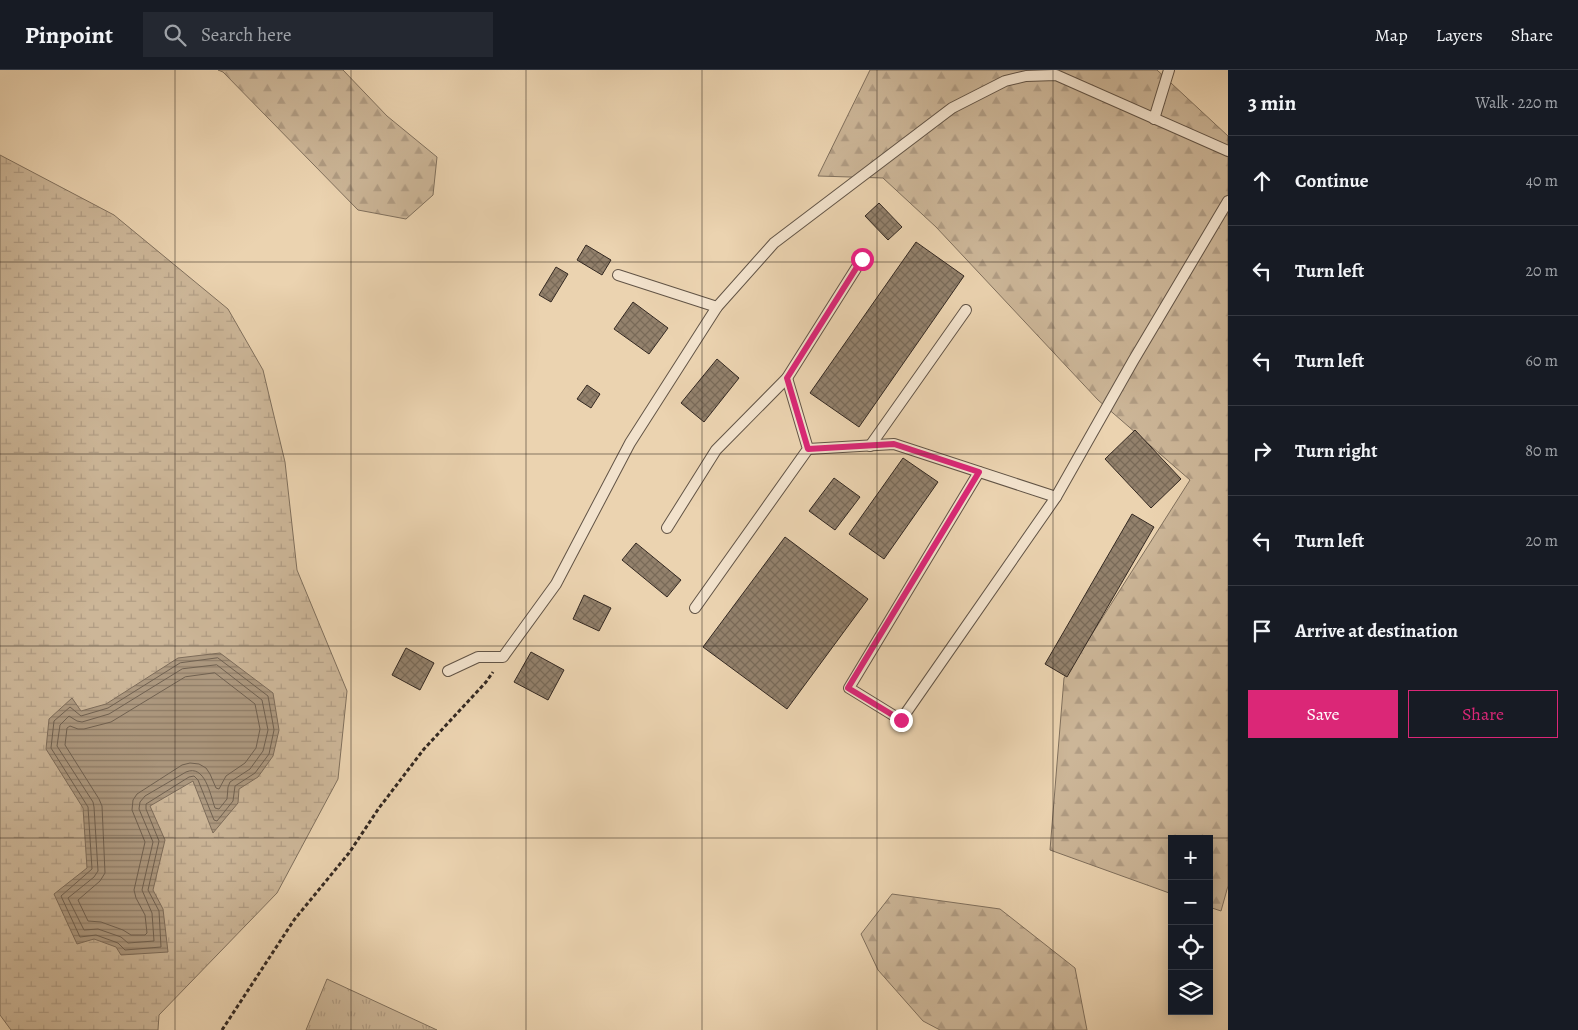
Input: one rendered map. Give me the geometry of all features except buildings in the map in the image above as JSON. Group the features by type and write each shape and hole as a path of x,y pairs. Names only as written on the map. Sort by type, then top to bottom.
{"lane":[{"path":"1154,119 1169,70"},
{"path":"448,670 478,658 502,657 556,584 630,444 717,307 774,243 952,108 1005,80 1026,76 1056,75 1228,151"},
{"path":"979,472 848,688 901,720 1056,496 1228,201"},
{"path":"667,528 716,450 787,378 862,259"},
{"path":"618,275 717,307"},
{"path":"870,446 966,310"},
{"path":"787,378 808,449"},
{"path":"808,449 894,444 1056,496"},
{"path":"695,608 808,449"}],"path":[{"path":"222,1030 294,920 349,853 379,808 424,749 486,682 502,657"}],"green space":[{"path":"218,70 343,70 387,116 437,157 433,195 406,219 358,210 223,72"},
{"path":"870,70 1157,70 1228,136 1228,886 1221,911 1213,908 1213,835 1168,835 1168,893 1050,850 1064,678 1190,480 1098,400 936,227 883,178 818,176"},
{"path":"0,155 114,215 228,309 263,370 285,462 297,570 347,691 338,779 277,893 159,1015 158,1030 11,1030 0,1015"},
{"path":"892,894 1000,909 1075,968 1087,1030 940,1030 923,1021 878,970 861,934"},
{"path":"327,979 437,1030 306,1030"}],"water":[{"path":"220,653 273,693 279,730 273,756 258,777 239,789 238,803 213,833 193,781 150,806 165,840 153,890 163,909 168,952 121,955 116,947 94,939 77,944 54,894 87,868 83,808 46,749 49,719 72,698 81,711 106,704 178,658"}],"route":[{"path":"862,259 787,378 808,449 894,444 979,472 848,688 901,720"}]}
